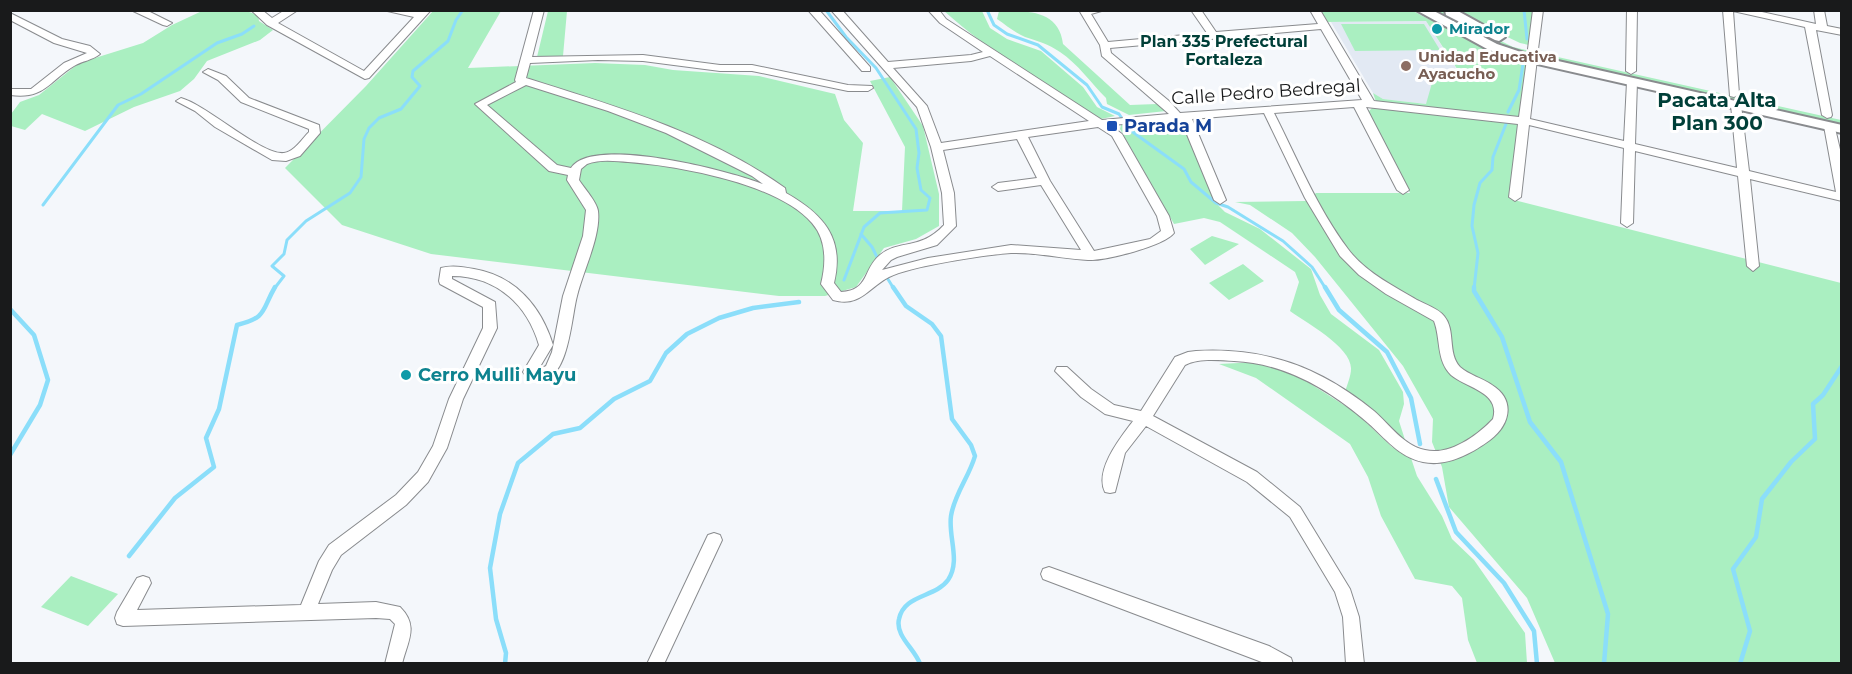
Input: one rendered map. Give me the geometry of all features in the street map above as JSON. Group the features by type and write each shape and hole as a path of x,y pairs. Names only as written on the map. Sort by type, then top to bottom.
{"street":[{"path":"136,10 167,23"},
{"path":"256,10 271,24 365,76 424,13"},
{"path":"271,24 293,10"},
{"path":"388,10 424,13"},
{"path":"539,10 519,80 612,109 701,144 756,173 815,219 826,235 833,264 827,284 838,297 856,296 885,274 928,262 1027,249 1091,256 1154,242 1168,233 1163,216 1116,134 990,53 943,21 933,10"},
{"path":"813,10 866,69"},
{"path":"836,10 922,106 937,147 948,193 950,226 934,242 892,253 875,266 868,288"},
{"path":"1100,10 1084,11 1105,45 1106,54 1181,116 1221,200"},
{"path":"1196,10 1214,36"},
{"path":"1315,10 1364,104 1403,190"},
{"path":"1422,10 1492,47 1533,54 1835,122"},
{"path":"1447,10 1533,54"},
{"path":"1515,197 1538,10"},
{"path":"1627,223 1632,10"},
{"path":"1728,10 1753,266"},
{"path":"1779,10 1785,20"},
{"path":"1819,10 1822,28"},
{"path":"1739,11 1842,32"},
{"path":"10,16 58,40 86,48 95,54 63,68 44,88 33,93 22,95 10,92"},
{"path":"1810,25 1835,122 1842,195"},
{"path":"1105,45 1324,26"},
{"path":"886,65 972,58 990,53"},
{"path":"524,60 643,58 720,68 752,68 848,88 868,88"},
{"path":"181,101 200,109 204,115 219,125 272,156 286,157 296,153 314,133 315,128 245,100 222,78 208,72"},
{"path":"525,82 480,104 553,168 574,172"},
{"name":"Calle Pedro Bedregal","path":"937,147 1131,119 1364,104 1525,121 1842,195"},
{"path":"1110,487 1112,470 1119,450 1144,418 1180,361 1188,357 1255,357 1304,373 1347,400 1389,435 1420,455 1441,457 1468,446 1497,426 1502,417 1500,401 1492,392 1455,371 1447,356 1443,325 1439,318 1391,291 1364,272 1344,253 1311,198 1267,109"},
{"path":"1021,135 1044,181 1091,256"},
{"path":"306,613 325,566 335,550 400,500 423,477 440,448 456,399 490,328 490,305 445,282 446,271 462,269 495,278 519,296 542,329 546,345 530,372 536,376 544,375 551,369 559,352 570,296 590,236 592,210 573,180 574,172 584,161 601,158 653,160 692,166 733,178 773,193 799,206"},
{"path":"998,188 1044,181"},
{"path":"1062,371 1086,393 1110,410 1144,418 1252,477 1295,512 1342,589 1351,617 1355,663"},
{"path":"656,663 714,540"},
{"path":"1049,574 1263,652 1285,663"},
{"path":"142,583 123,618 376,610 394,612 403,621 403,630 393,663"}],"shaded area":[{"name":"Unidad Educativa Ayacucho","path":"1426,21 1461,76 1426,104 1383,99 1373,93 1331,22"}],"green space":[{"path":"202,11 246,11 258,15 259,21 273,30 260,40 207,61 194,79 180,91 134,107 85,131 42,114 25,130 11,126 11,114 20,102 39,95 79,63 143,43 172,25"},
{"path":"433,11 501,11 468,68 595,63 645,65 673,70 759,76 835,94 844,120 863,143 853,211 902,211 905,147 870,81 890,77 923,126 939,194 939,226 916,239 884,248 856,287 825,296 779,296 431,254 342,225 285,168 366,86"},
{"path":"548,11 567,11 563,56 537,57"},
{"path":"944,11 982,11 990,28 1007,39 1041,51 1083,87 1097,107 1115,116 1101,119 1000,55"},
{"path":"999,11 1030,12 1048,18 1055,24 1063,44 1130,105 1157,104 1166,111 1129,115 1107,104 1106,98 1067,57 1039,41 1014,31 997,19"},
{"path":"1319,11 1413,11 1483,47 1527,63 1521,114 1518,117 1376,102 1373,93 1383,99 1426,104 1434,76 1461,75 1426,21 1326,22"},
{"path":"1430,11 1441,11 1513,47 1841,120 1841,125 1515,51 1499,46"},
{"path":"1453,11 1533,11 1529,45 1520,43"},
{"path":"1341,24 1424,24 1440,50 1355,51"},
{"path":"1372,108 1513,122 1519,125 1510,199 1841,283 1841,663 1555,663 1527,598 1449,507 1442,467 1432,442 1433,419 1403,366 1315,257 1292,233 1250,205 1235,202 1306,201 1316,193 1410,193 1367,113"},
{"path":"1182,119 1216,203 1225,212 1260,229 1311,269 1320,295 1331,314 1379,350 1403,392 1404,404 1399,421 1406,443 1345,392 1351,369 1344,352 1326,336 1290,311 1299,282 1295,272 1220,222 1204,218 1174,224 1120,129 1121,125"},
{"path":"1212,236 1239,244 1205,265 1190,249"},
{"path":"1243,264 1264,281 1229,300 1209,283"},
{"path":"1257,362 1295,374 1355,412 1392,447 1411,458 1417,476 1442,516 1452,539 1474,560 1525,633 1527,663 1477,663 1468,640 1462,598 1452,586 1415,579 1381,516 1368,477 1350,444 1256,378 1219,364"},
{"path":"71,576 118,594 88,626 41,607"}],"waterway":[{"path":"274,289 284,276 272,266 284,254 287,240 306,221 350,193 361,177 364,139 369,128 379,118 401,109 420,86 412,77 413,71 448,41 456,20 463,10"},
{"path":"826,10 846,37 876,68 916,129 919,153 917,168 921,190 930,198 927,210 880,213 864,227 861,234"},
{"path":"987,10 994,25 1007,34 1038,45 1087,85 1102,107 1119,114 1130,130 1184,169 1191,182 1216,203 1228,207 1283,241 1312,267 1326,289"},
{"path":"1524,10 1527,39"},
{"path":"43,205 118,105 141,94 217,43 242,34 254,26"},
{"path":"1508,112 1519,90 1523,64"},
{"path":"1474,289 1478,253 1472,226 1474,205 1480,183 1492,170 1493,157 1506,124"},
{"path":"844,280 861,234"},
{"path":"861,234 872,247 879,261"},
{"path":"886,276 894,289"},
{"path":"893,287 906,306 932,324 941,336 952,419 971,445 975,456 955,501 951,516 954,557 952,573 942,586 907,605 899,619 900,631 920,664"},
{"path":"1325,287 1339,310 1387,352 1411,398 1420,444"},
{"path":"129,556 175,498 214,467 206,438 219,409 237,325 259,316 274,289"},
{"path":"1474,289 1502,337 1530,422 1561,462 1608,614 1604,664"},
{"path":"505,664 506,653 496,619 490,568 500,514 518,463 553,434 580,428 614,399 650,381 666,353 687,334 719,318 753,308 799,302"},
{"path":"10,309 34,335 48,380 40,405 10,455"},
{"path":"1740,664 1750,631 1733,569 1756,537 1762,499 1791,462 1815,439 1813,404 1823,395 1842,366"},
{"path":"1436,479 1456,532 1504,583 1534,631 1537,664"}],"place":[{"name":"Mirador","path":"1437,29"},
{"name":"Unidad Educativa Ayacucho","path":"1406,66"},
{"name":"Parada M","path":"1112,126"},
{"name":"Cerro Mulli Mayu","path":"406,375"}],"district":[{"name":"Plan 335 Prefectural Fortaleza","path":"1224,50"},
{"name":"Pacata Alta Plan 300","path":"1717,112"}]}
